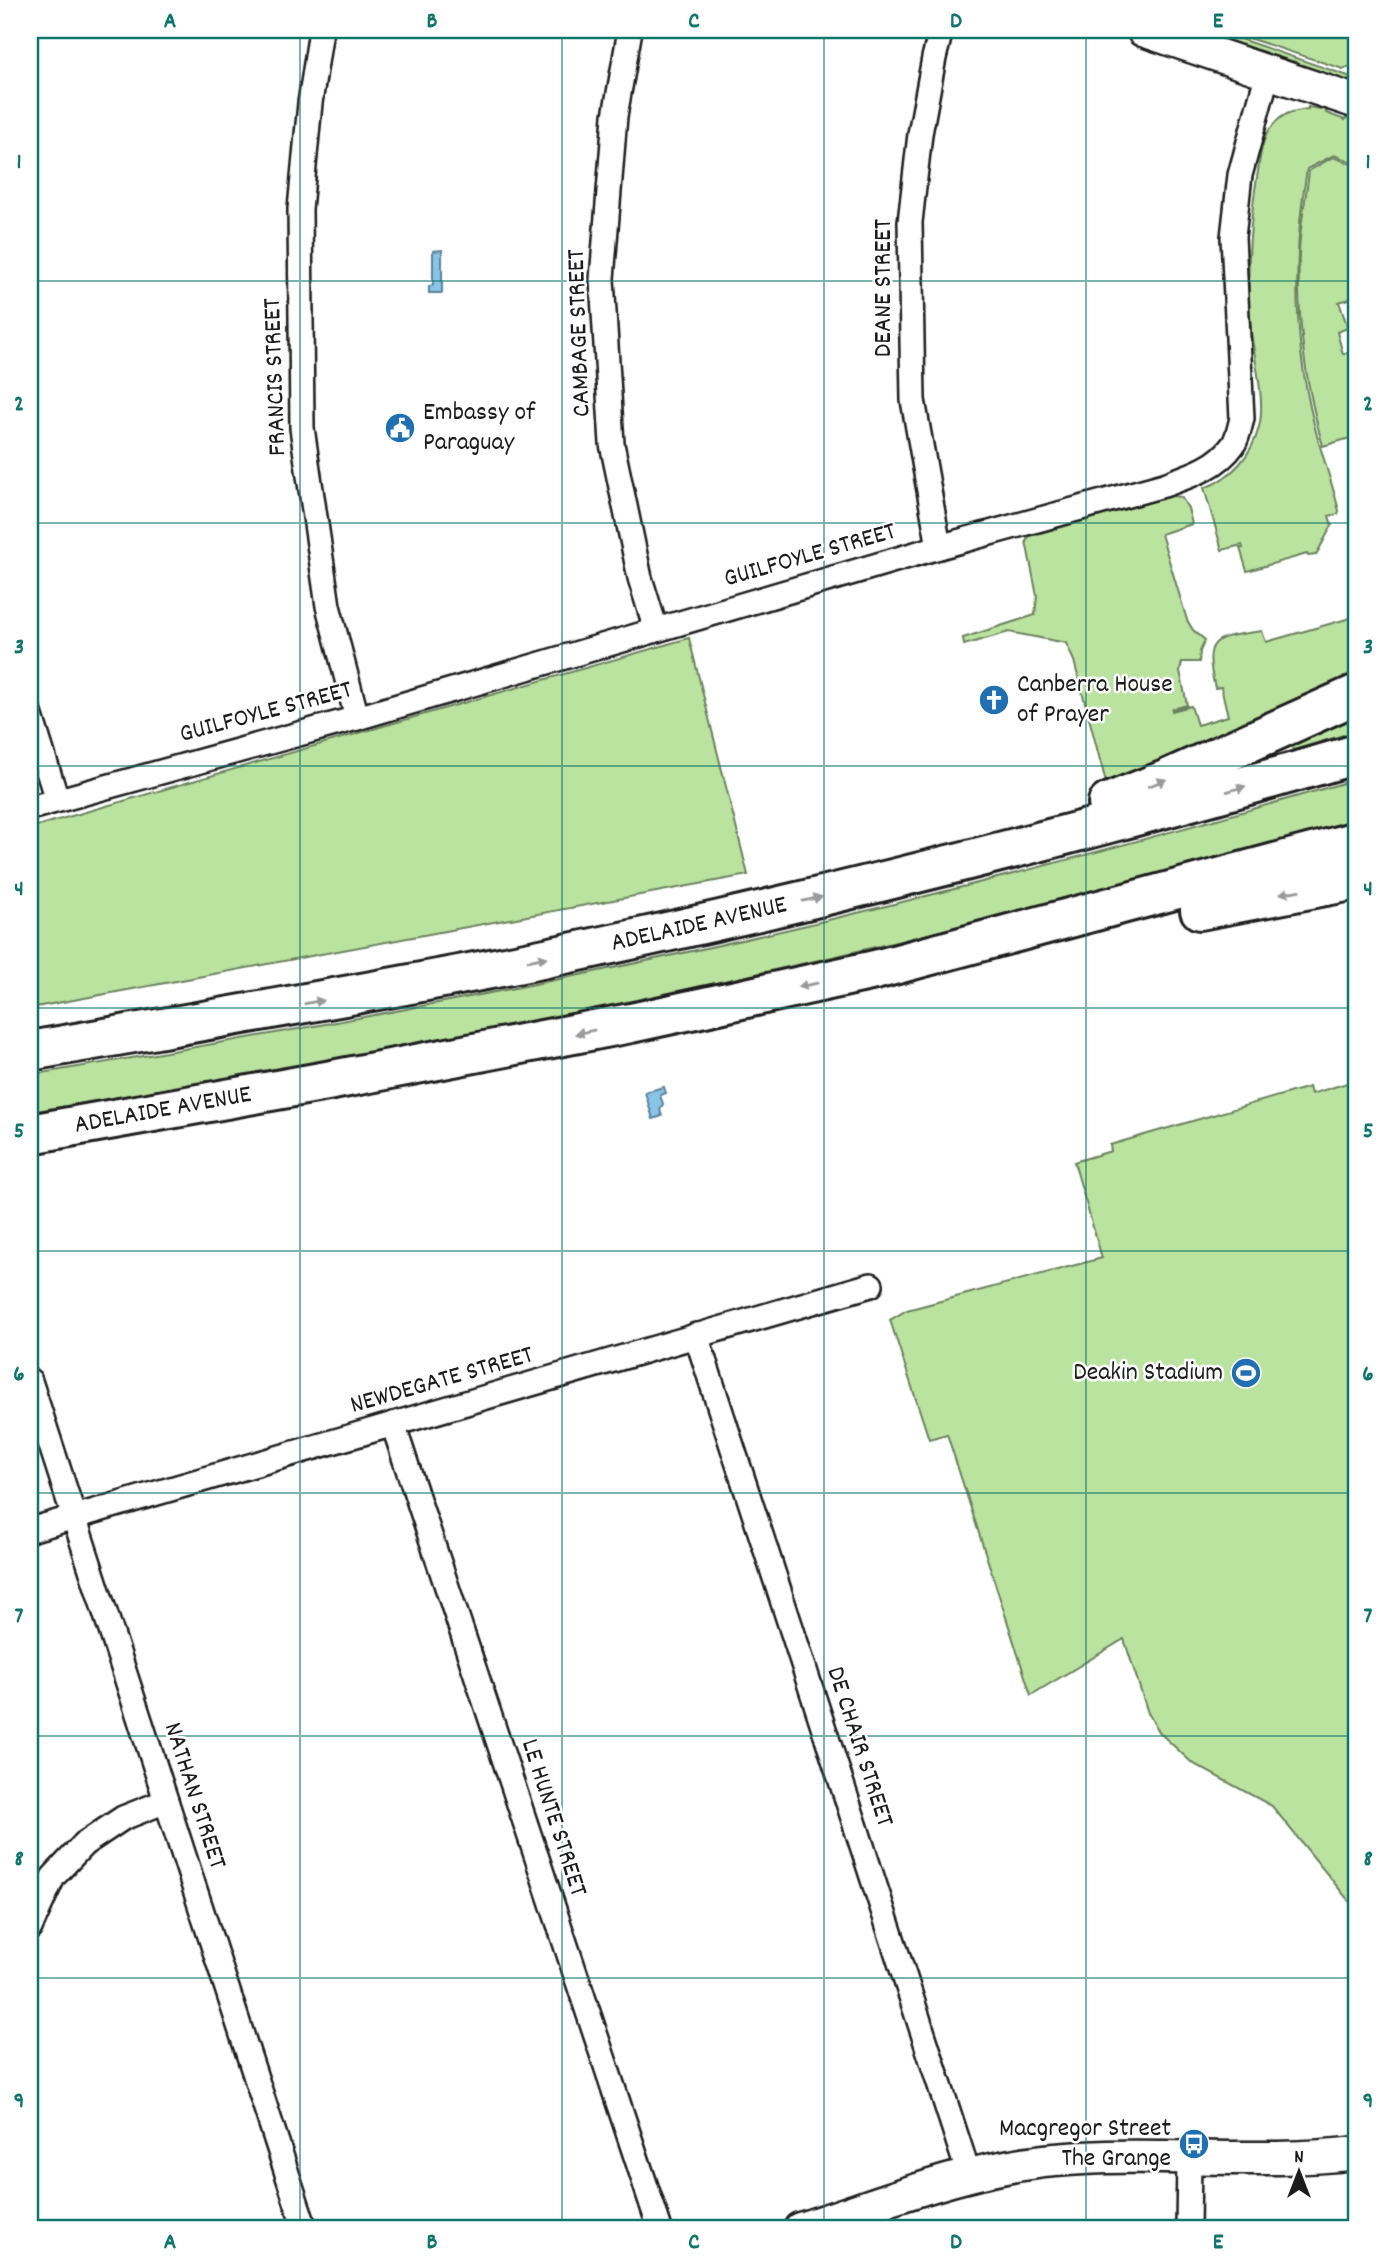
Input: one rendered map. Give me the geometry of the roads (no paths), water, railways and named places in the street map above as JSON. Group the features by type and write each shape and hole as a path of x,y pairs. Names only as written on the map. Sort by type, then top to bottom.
{"highway":[{"path":"957,863 1163,781 1357,694"},
{"name":"ADELAIDE AVENUE","path":"30,1051 397,987 557,955 840,892 1154,812 1357,754"},
{"name":"ADELAIDE AVENUE","path":"30,1134 632,1023 874,970 1357,841"},
{"path":"874,970 1030,946 1261,897 1357,880"},
{"path":"30,1028 143,1011 246,1013"},
{"path":"30,1161 197,1122 327,1081"}],"street":[{"name":"FRANCIS STREET","path":"321,30 310,103 300,209 302,428 328,606 357,718"},
{"name":"CAMBAGE STREET","path":"630,30 615,116 602,279 612,444 640,578 656,630"},
{"name":"DEANE STREET","path":"939,547 913,400 910,222 920,134 941,30"},
{"path":"1143,30 1357,102"},
{"name":"GUILFOYLE STREET","path":"30,808 357,718 939,547 1177,481 1214,464 1234,444 1242,418 1233,237 1240,175 1268,72"},
{"path":"30,713 57,800"},
{"name":"NEWDEGATE STREET","path":"30,1530 871,1284"},
{"name":"DE CHAIR STREET","path":"696,1335 969,2175"},
{"name":"NATHAN STREET","path":"30,1381 305,2229"},
{"name":"LE HUNTE STREET","path":"393,1424 660,2229"},
{"path":"30,1928 53,1877 84,1844 123,1818 166,1801"},
{"path":"800,2229 969,2175 1054,2160 1300,2159 1357,2154"},
{"path":"1188,2229 1189,2159"}],"water":[{"path":"442,250 442,293 429,293 429,286 433,285 433,251"},
{"path":"664,1087 666,1093 660,1095 663,1104 660,1110 662,1116 653,1119 645,1092"}],"place":[{"name":"Embassy of Paraguay","path":"400,428"},
{"name":"Canberra House of Prayer","path":"994,700"},
{"name":"Deakin Stadium","path":"1246,1373"},
{"name":"Macgregor Street The Grange","path":"1194,2144"}]}
